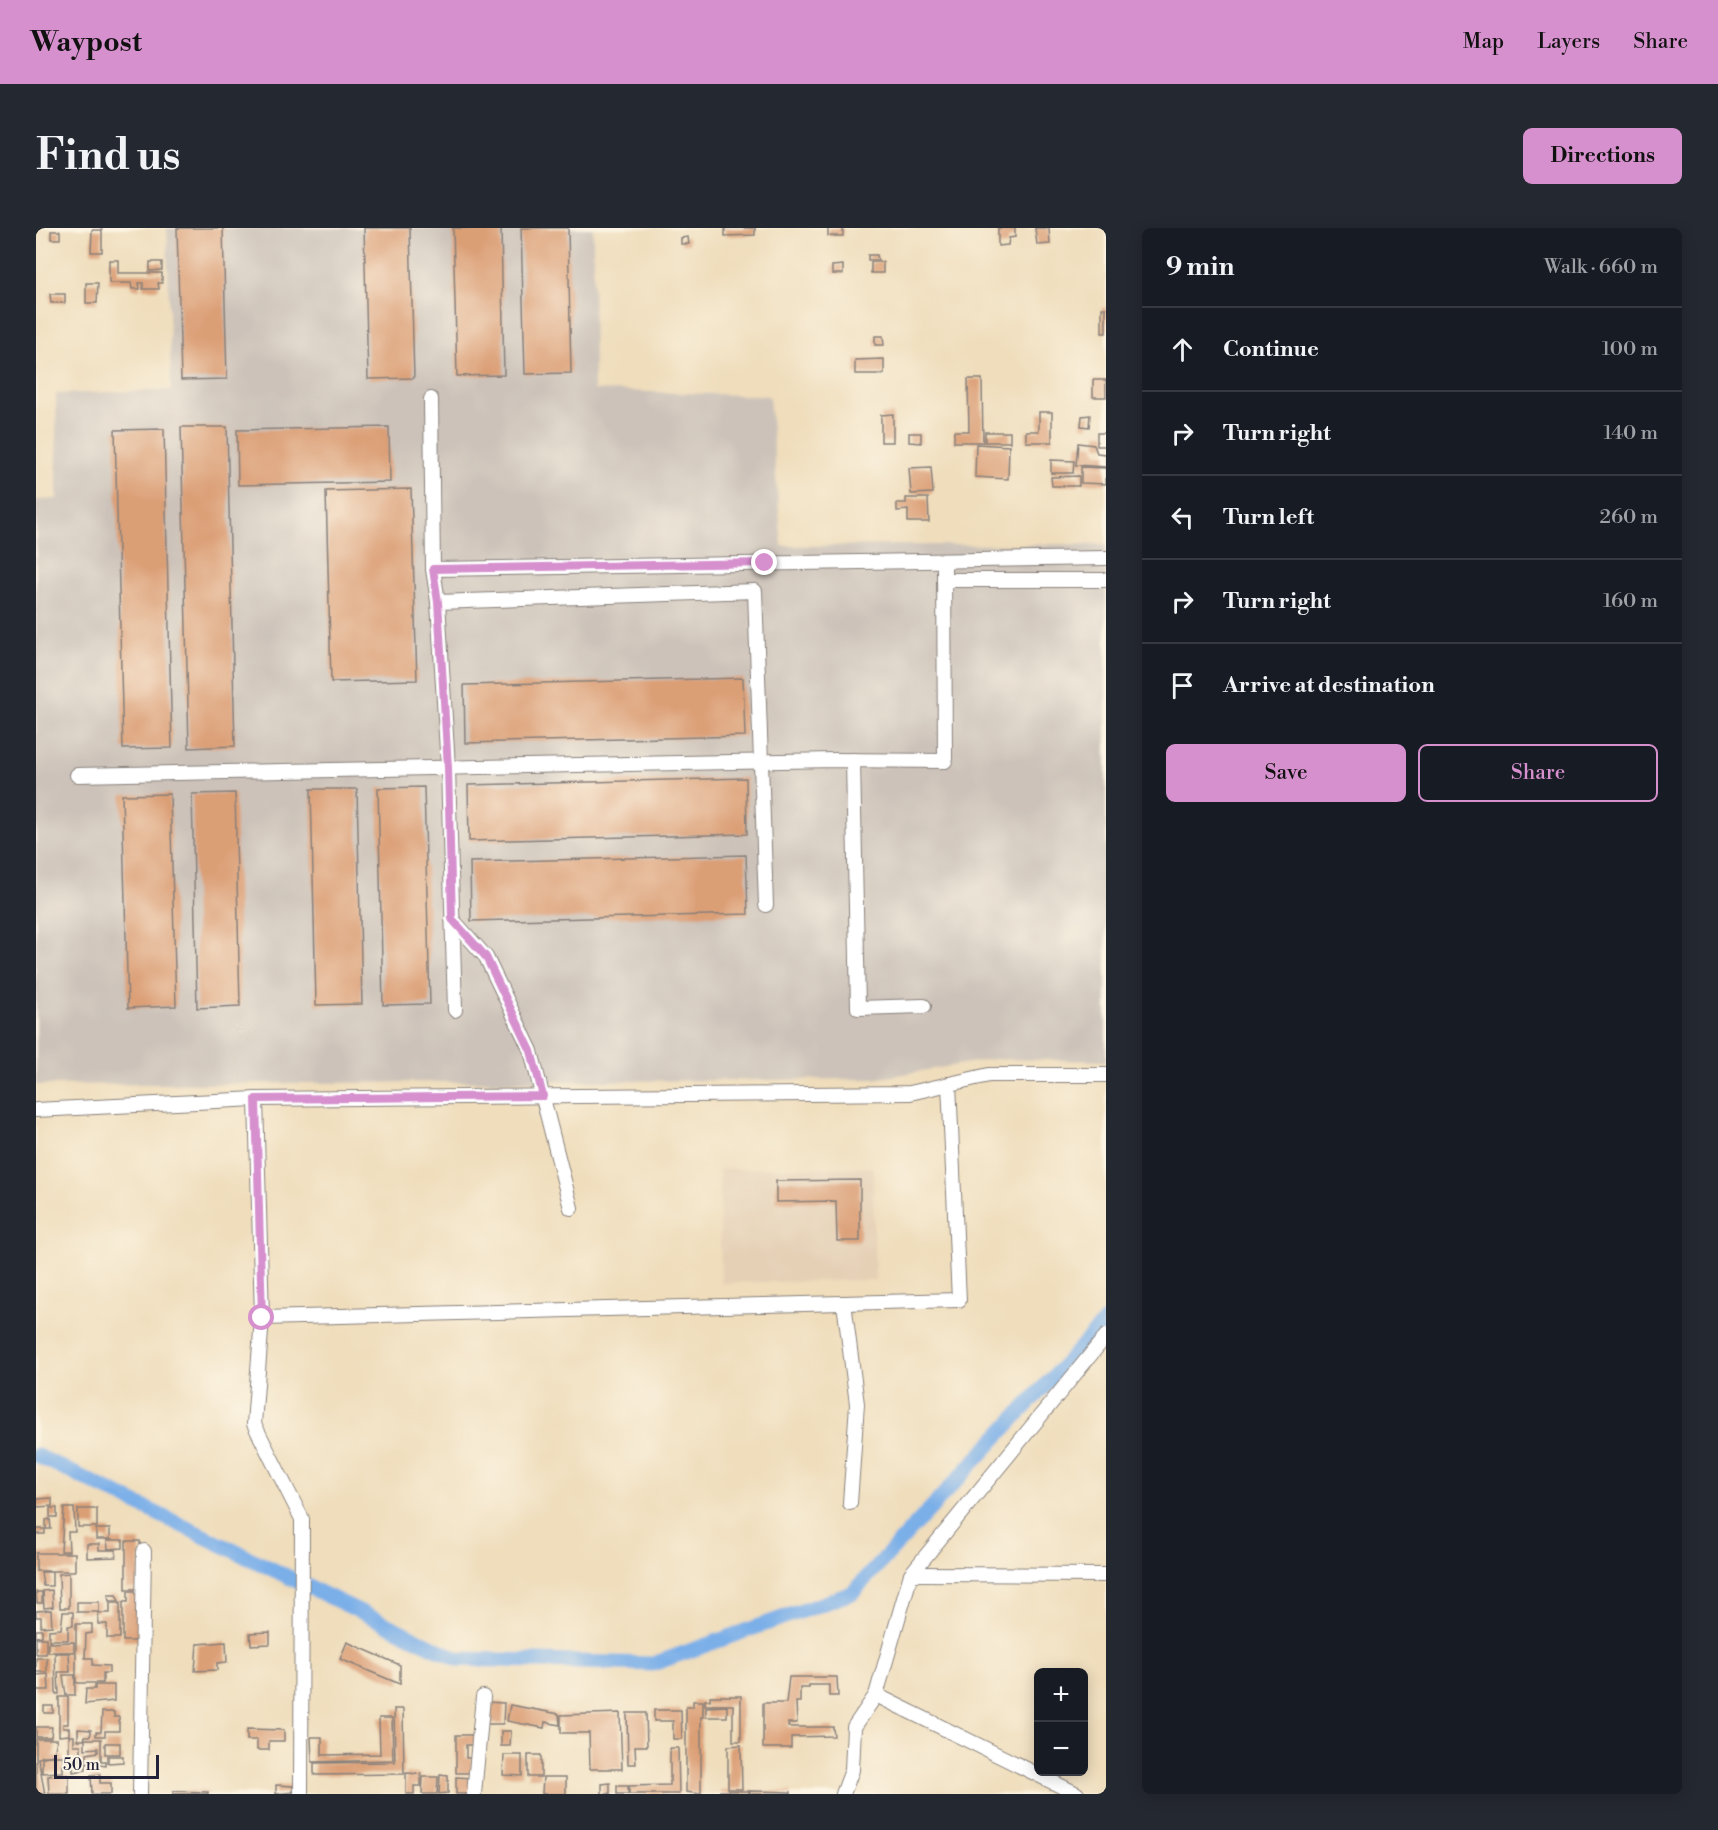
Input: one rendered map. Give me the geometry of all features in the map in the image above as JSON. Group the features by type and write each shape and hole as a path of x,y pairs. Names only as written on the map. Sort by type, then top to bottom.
{"street":[{"path":"431,399 433,569 438,602 448,768 455,1010"},
{"path":"433,569 1106,558"},
{"path":"77,775 854,760 945,761 944,561"},
{"path":"944,579 1106,580"},
{"path":"438,602 754,591 766,905"},
{"path":"854,760 858,1008 924,1006"},
{"path":"452,919 486,957 531,1051 571,1208"},
{"path":"36,1110 256,1099 910,1093 989,1075 1106,1075"},
{"path":"262,1318 959,1300 949,1084"},
{"path":"256,1099 262,1318 254,1424 302,1519 301,1794"},
{"path":"844,1303 857,1404 850,1503"},
{"path":"843,1794 852,1770 854,1726 876,1695 911,1574 1106,1336"},
{"path":"140,1794 144,1551"},
{"path":"911,1574 1106,1575"},
{"path":"876,1695 1077,1794"},
{"path":"474,1794 483,1697"}],"shaded area":[{"path":"167,228 593,228 594,390 769,396 782,546 1106,544 1106,1061 993,1059 874,1079 36,1085 36,500 57,499 56,394 171,390"},
{"path":"873,1167 875,1280 721,1283 719,1169"}],"building":[{"path":"177,228 223,228 227,379 181,380"},
{"path":"364,228 410,228 414,378 368,379"},
{"path":"453,228 501,228 504,375 457,376"},
{"path":"521,228 568,228 571,373 525,374"},
{"path":"725,228 755,228 755,235 725,236"},
{"path":"828,228 843,228 843,236 828,236"},
{"path":"998,228 1015,228 1015,237 1009,238 1008,245 998,246"},
{"path":"1035,228 1049,228 1050,244 1037,245"},
{"path":"92,230 102,230 102,252 91,252"},
{"path":"51,231 60,231 60,239 51,239"},
{"path":"688,237 689,244 681,244 681,238"},
{"path":"868,255 877,255 878,260 868,260"},
{"path":"109,260 118,260 118,273 162,273 162,283 158,283 159,289 143,289 143,283 139,283 140,289 132,289 131,283 109,283"},
{"path":"150,262 162,262 162,270 150,271"},
{"path":"871,262 883,262 883,273 871,273"},
{"path":"843,265 843,274 832,274 832,266"},
{"path":"86,283 98,283 97,303 86,303"},
{"path":"50,294 65,294 65,303 51,303"},
{"path":"1102,308 1106,308 1106,333 1102,333"},
{"path":"875,336 883,336 884,345 875,345"},
{"path":"884,359 884,374 855,374 855,360"},
{"path":"968,379 982,379 983,442 954,442 954,431 969,431"},
{"path":"1093,380 1106,380 1106,397 1093,397"},
{"path":"1039,412 1052,412 1052,442 1026,442 1026,431 1039,431"},
{"path":"893,414 893,442 881,442 881,415"},
{"path":"1090,415 1089,427 1081,426 1082,416"},
{"path":"181,427 227,427 235,746 189,748"},
{"path":"389,427 390,482 238,485 237,430"},
{"path":"164,429 172,748 123,749 115,430"},
{"path":"985,432 1010,432 1010,442 985,442"},
{"path":"909,433 921,433 921,443 909,442"},
{"path":"1097,433 1106,433 1106,446 1097,446"},
{"path":"1078,443 1094,445 1097,453 1106,454 1106,467 1076,465"},
{"path":"976,444 1009,446 1008,479 975,477"},
{"path":"1051,460 1074,461 1073,473 1051,473"},
{"path":"931,467 933,493 911,494 909,468"},
{"path":"1081,467 1106,468 1106,484 1081,483"},
{"path":"1079,476 1079,486 1052,486 1051,477"},
{"path":"411,489 417,680 331,682 326,491"},
{"path":"906,498 928,498 929,522 908,522 908,510 897,511 897,503 906,503"},
{"path":"743,678 745,736 465,743 464,685"},
{"path":"746,778 747,834 469,841 468,785"},
{"path":"424,787 430,1004 383,1005 378,788"},
{"path":"311,789 357,789 362,1004 316,1005"},
{"path":"235,793 240,1006 197,1008 192,794"},
{"path":"170,794 176,1006 128,1008 122,795"},
{"path":"746,855 748,914 471,921 470,862"},
{"path":"860,1180 860,1241 837,1241 836,1201 776,1202 776,1181"},
{"path":"52,1498 52,1506 37,1507 37,1499"},
{"path":"50,1508 57,1508 57,1517 50,1517"},
{"path":"64,1508 74,1508 75,1532 68,1532 69,1551 61,1551"},
{"path":"78,1509 97,1509 97,1527 78,1527"},
{"path":"50,1519 51,1529 46,1529 46,1520"},
{"path":"36,1529 45,1529 45,1534 36,1534"},
{"path":"96,1529 110,1529 110,1539 96,1539"},
{"path":"107,1540 123,1540 123,1548 108,1549"},
{"path":"126,1541 140,1541 140,1589 126,1589"},
{"path":"87,1544 99,1544 99,1550 116,1550 116,1557 87,1558"},
{"path":"36,1553 75,1553 75,1571 36,1571"},
{"path":"41,1572 52,1572 52,1586 43,1586"},
{"path":"69,1573 69,1608 60,1608 59,1574"},
{"path":"52,1590 53,1607 44,1608 43,1591"},
{"path":"128,1591 139,1591 140,1641 123,1641 123,1602 128,1602"},
{"path":"36,1592 42,1592 42,1603 37,1603"},
{"path":"108,1595 116,1595 119,1601 109,1601"},
{"path":"77,1602 99,1602 99,1612 77,1612"},
{"path":"110,1603 120,1603 120,1638 107,1638 107,1624 98,1624 98,1613 110,1613"},
{"path":"51,1610 52,1626 41,1627 41,1617 36,1617 36,1611"},
{"path":"63,1612 73,1612 73,1626 68,1626 68,1640 49,1640 49,1630 61,1629"},
{"path":"76,1624 92,1624 92,1633 86,1634 85,1658 93,1658 93,1665 109,1666 109,1673 103,1673 103,1683 76,1683"},
{"path":"36,1630 42,1630 42,1636 36,1637"},
{"path":"270,1632 270,1644 251,1645 250,1633"},
{"path":"36,1638 46,1638 46,1654 36,1654"},
{"path":"74,1642 74,1652 48,1652 48,1643"},
{"path":"226,1642 227,1662 217,1663 217,1670 195,1671 197,1644"},
{"path":"347,1642 400,1665 400,1684 340,1659"},
{"path":"55,1653 69,1653 70,1672 58,1672 59,1694 56,1694"},
{"path":"36,1658 47,1658 47,1672 36,1672"},
{"path":"48,1674 49,1690 36,1690 36,1675"},
{"path":"63,1675 75,1675 75,1695 66,1695"},
{"path":"789,1677 837,1677 838,1696 829,1696 829,1685 809,1685 809,1688 800,1688 800,1702 796,1702 797,1723 788,1723 788,1727 833,1727 834,1736 791,1737 791,1748 763,1748 763,1703 786,1703"},
{"path":"95,1685 114,1685 114,1701 85,1704 86,1689 95,1689"},
{"path":"710,1696 741,1696 741,1741 733,1741 733,1705 705,1705 705,1700 710,1700"},
{"path":"59,1697 68,1697 68,1724 63,1724 63,1728 69,1728 69,1735 59,1736"},
{"path":"693,1701 703,1701 701,1794 686,1792 686,1707 693,1707"},
{"path":"486,1702 504,1703 503,1724 485,1724"},
{"path":"510,1705 559,1714 560,1725 545,1722 544,1728 507,1721"},
{"path":"44,1706 53,1706 53,1713 44,1713"},
{"path":"727,1706 727,1717 706,1717 706,1707"},
{"path":"394,1709 403,1709 404,1774 314,1775 314,1763 395,1762"},
{"path":"654,1710 681,1710 682,1739 673,1739 673,1721 654,1721"},
{"path":"102,1712 114,1712 114,1717 119,1717 119,1731 105,1731 105,1736 96,1736 96,1732 101,1732"},
{"path":"620,1713 622,1769 590,1769 589,1733 561,1733 561,1715"},
{"path":"627,1713 646,1713 647,1746 635,1746 636,1764 628,1764"},
{"path":"379,1718 392,1718 393,1760 312,1762 311,1737 322,1737 322,1755 380,1754"},
{"path":"36,1727 52,1727 51,1737 36,1737"},
{"path":"78,1729 91,1730 90,1736 85,1736 84,1740 78,1740"},
{"path":"247,1729 284,1730 284,1741 269,1741 269,1750 257,1750 257,1740 247,1740"},
{"path":"501,1731 511,1731 510,1746 501,1746"},
{"path":"456,1735 476,1735 476,1745 466,1745 466,1758 472,1758 472,1773 456,1773"},
{"path":"69,1736 74,1736 74,1745 81,1745 81,1758 69,1758"},
{"path":"36,1739 57,1739 54,1755 38,1758 45,1794 36,1794"},
{"path":"85,1739 101,1739 101,1761 106,1761 106,1766 92,1764 92,1761 87,1764 87,1754 98,1752 98,1748 85,1749"},
{"path":"105,1743 120,1743 120,1754 105,1754"},
{"path":"741,1745 742,1789 728,1789 728,1746"},
{"path":"670,1748 678,1748 679,1794 629,1794 629,1786 670,1785"},
{"path":"504,1755 522,1755 522,1776 503,1775"},
{"path":"528,1755 541,1755 541,1777 528,1777"},
{"path":"42,1756 63,1756 63,1772 42,1773"},
{"path":"108,1756 123,1756 123,1762 108,1763"},
{"path":"68,1759 86,1759 86,1770 73,1772 73,1764 68,1763"},
{"path":"406,1773 421,1774 421,1786 414,1786 414,1794 406,1794"},
{"path":"100,1774 100,1783 111,1783 111,1794 92,1794 91,1775"},
{"path":"69,1775 69,1794 49,1794 48,1776"},
{"path":"440,1775 448,1776 448,1793 439,1794"},
{"path":"423,1777 438,1777 437,1794 422,1794"},
{"path":"456,1777 472,1778 472,1794 456,1794"},
{"path":"543,1777 566,1777 566,1794 542,1794"},
{"path":"610,1783 610,1794 602,1794 602,1784"},
{"path":"276,1785 293,1786 293,1792 276,1794"},
{"path":"617,1786 628,1786 628,1794 617,1794"},
{"path":"173,1791 208,1792 208,1794 173,1794"},
{"path":"720,1791 749,1791 749,1794 720,1794"},
{"path":"750,1791 791,1792 791,1794 750,1794"}],"waterway":[{"path":"36,1455 458,1659 653,1664 852,1593 1106,1320"}],"route":[{"path":"262,1318 256,1099 543,1096 531,1051 486,957 452,919 448,768 438,602 433,569 765,563"}]}
